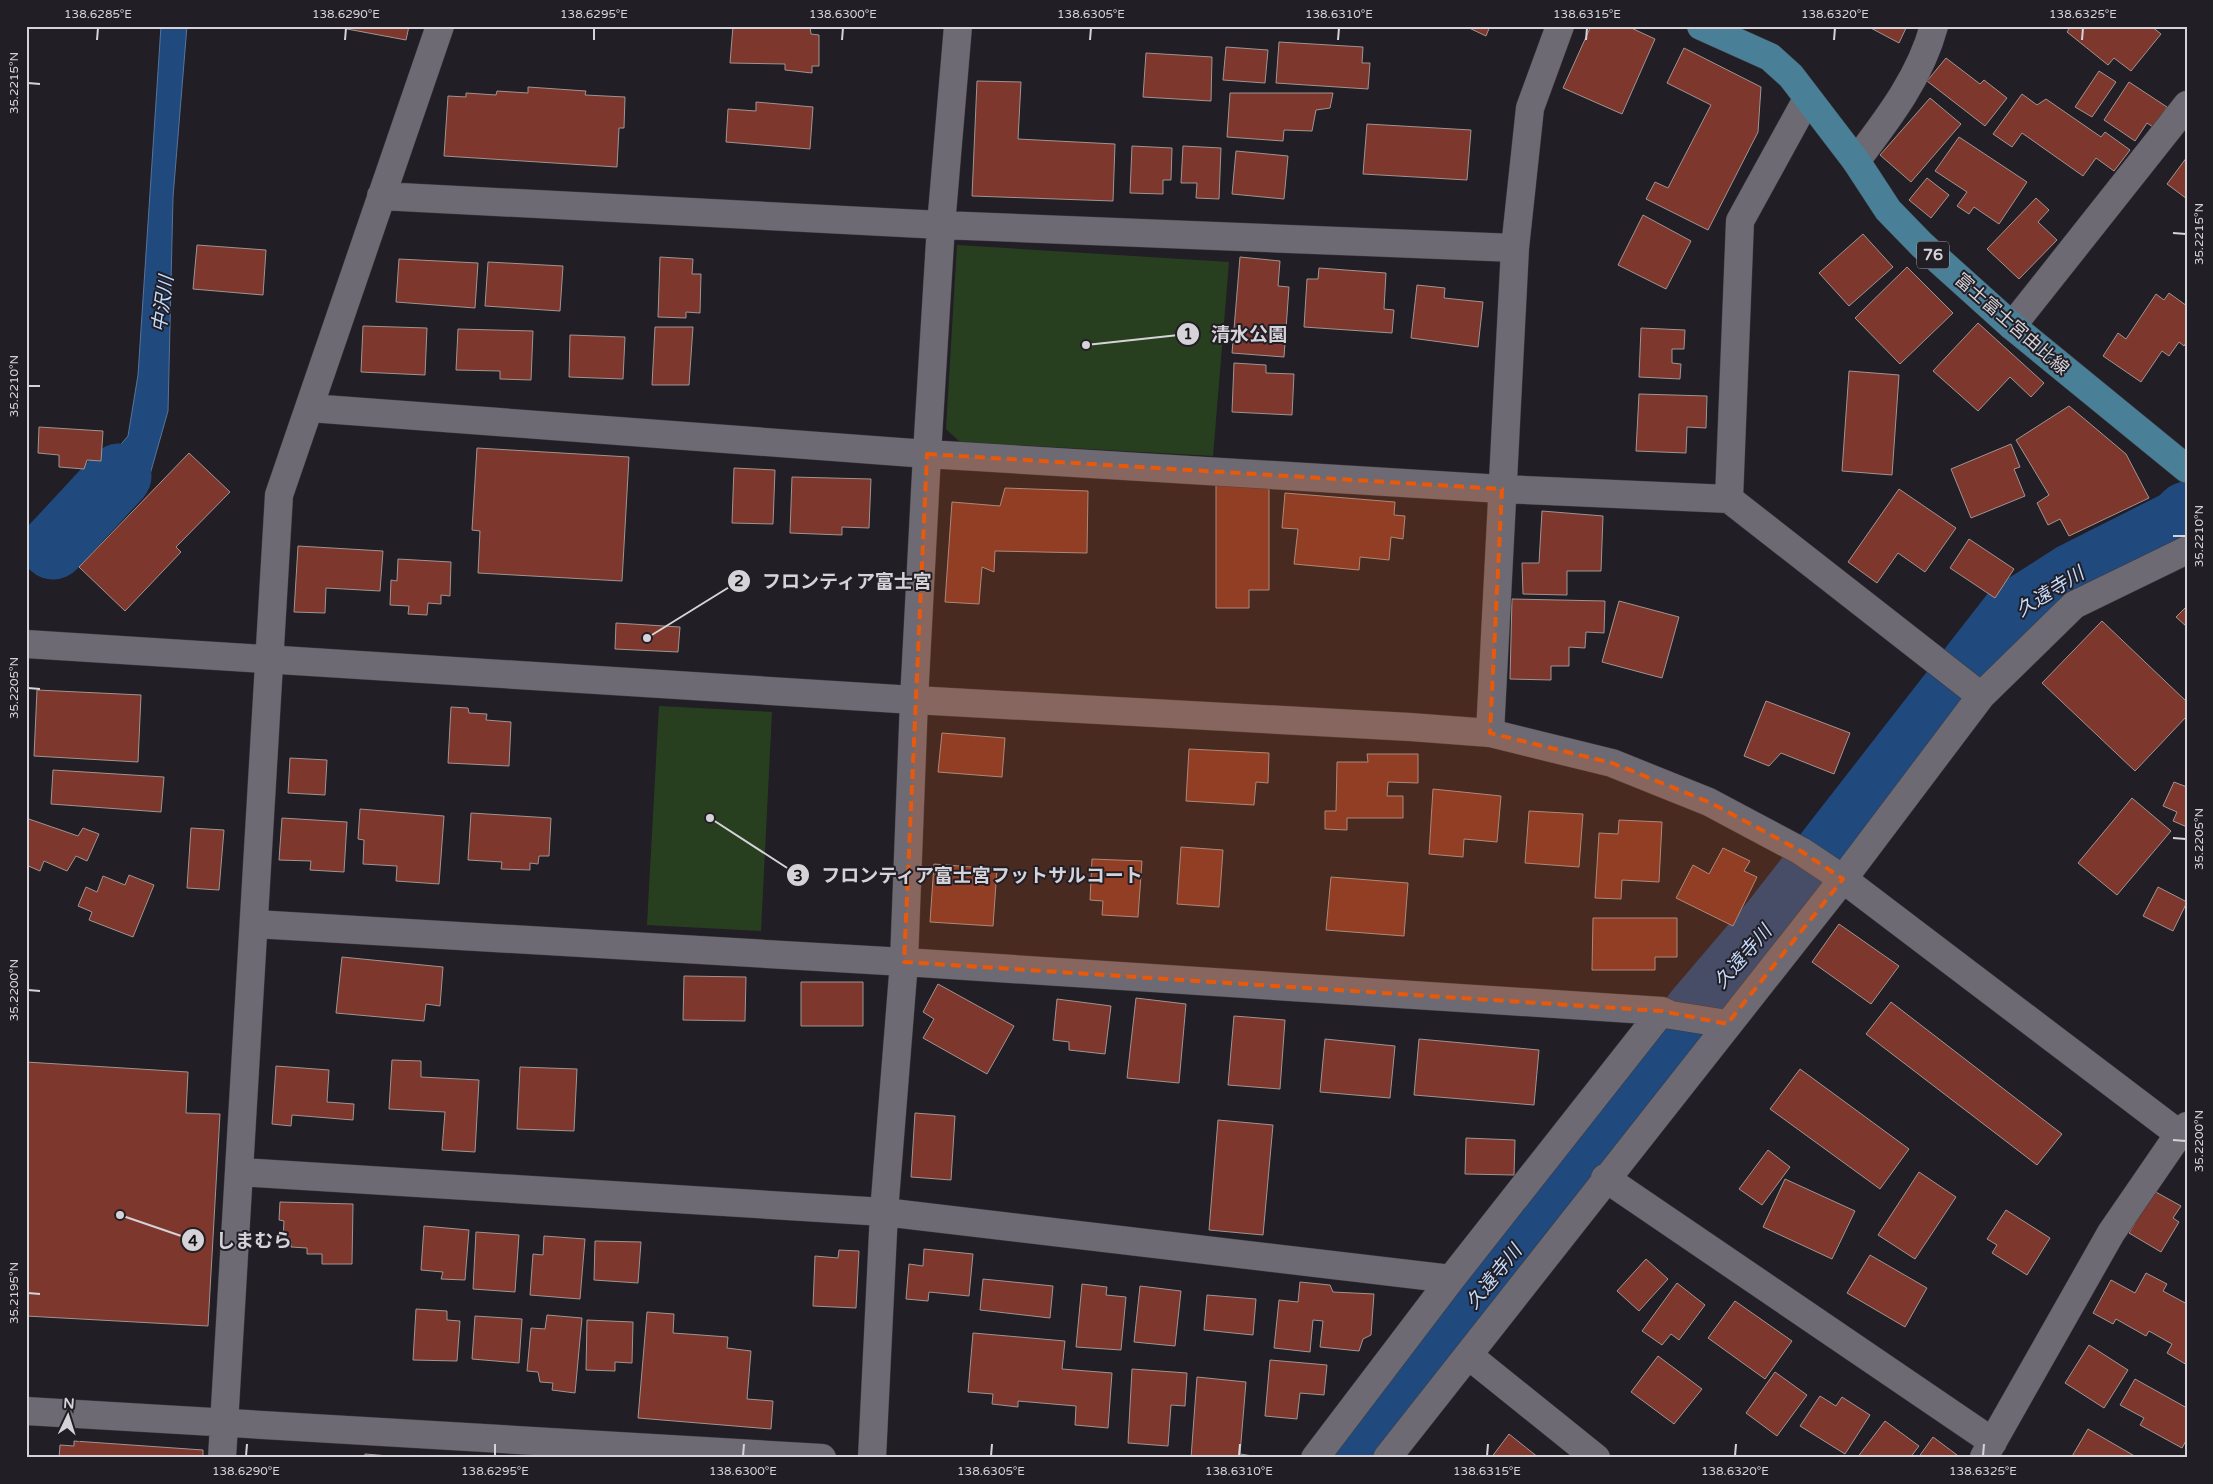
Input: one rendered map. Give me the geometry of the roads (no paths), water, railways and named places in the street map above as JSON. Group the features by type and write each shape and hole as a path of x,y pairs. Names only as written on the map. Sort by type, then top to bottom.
{"main road":[{"name":"富士富士宮由比線","path":"1701,26 1770,57 1791,76 1856,161 1888,210 1922,245 2012,326 2187,469"}],"street":[{"path":"222,1458 271,660 279,495 440,26"},
{"path":"872,1458 884,1212 904,962 914,700 927,454 941,225 958,26"},
{"path":"1490,733 1516,248 1530,108 1560,26"},
{"path":"1856,161 1909,86 1934,26"},
{"path":"1729,499 1740,221 1807,99"},
{"path":"2012,326 2187,105"},
{"path":"381,196 941,225 1516,248"},
{"path":"310,408 927,454 1502,489 1729,499 1978,693"},
{"path":"1386,1458 1605,1178 1717,1022 1838,877 1978,693 2074,605 2187,550"},
{"path":"26,644 914,700 1490,733 1612,763 1709,802 1801,851 2183,1130 2111,1233 1988,1450 1605,1178"},
{"path":"255,924 904,962 1667,1013 1717,1022"},
{"path":"1315,1458 1451,1278 1667,1013"},
{"path":"240,1172 884,1212 1451,1278"},
{"path":"1468,1355 1596,1458"},
{"path":"26,1411 822,1458"}],"water":[{"path":"161,26 187,26 173,197 168,411 149,478 71,562 49,529 128,436 138,375"}],"waterway":[{"name":"中沢川","path":"53,547 119,476"},
{"name":"久遠寺川","path":"1347,1458 1399,1398 1508,1260 1699,1009 1774,921 2013,614 2074,575 2179,522 2187,514"}],"place":[{"name":"清水公園","path":"1086,345"},
{"name":"フロンティア富士宮","path":"647,638"},
{"name":"フロンティア富士宮フットサルコート","path":"710,818"},
{"name":"しまむら","path":"120,1215"}]}
